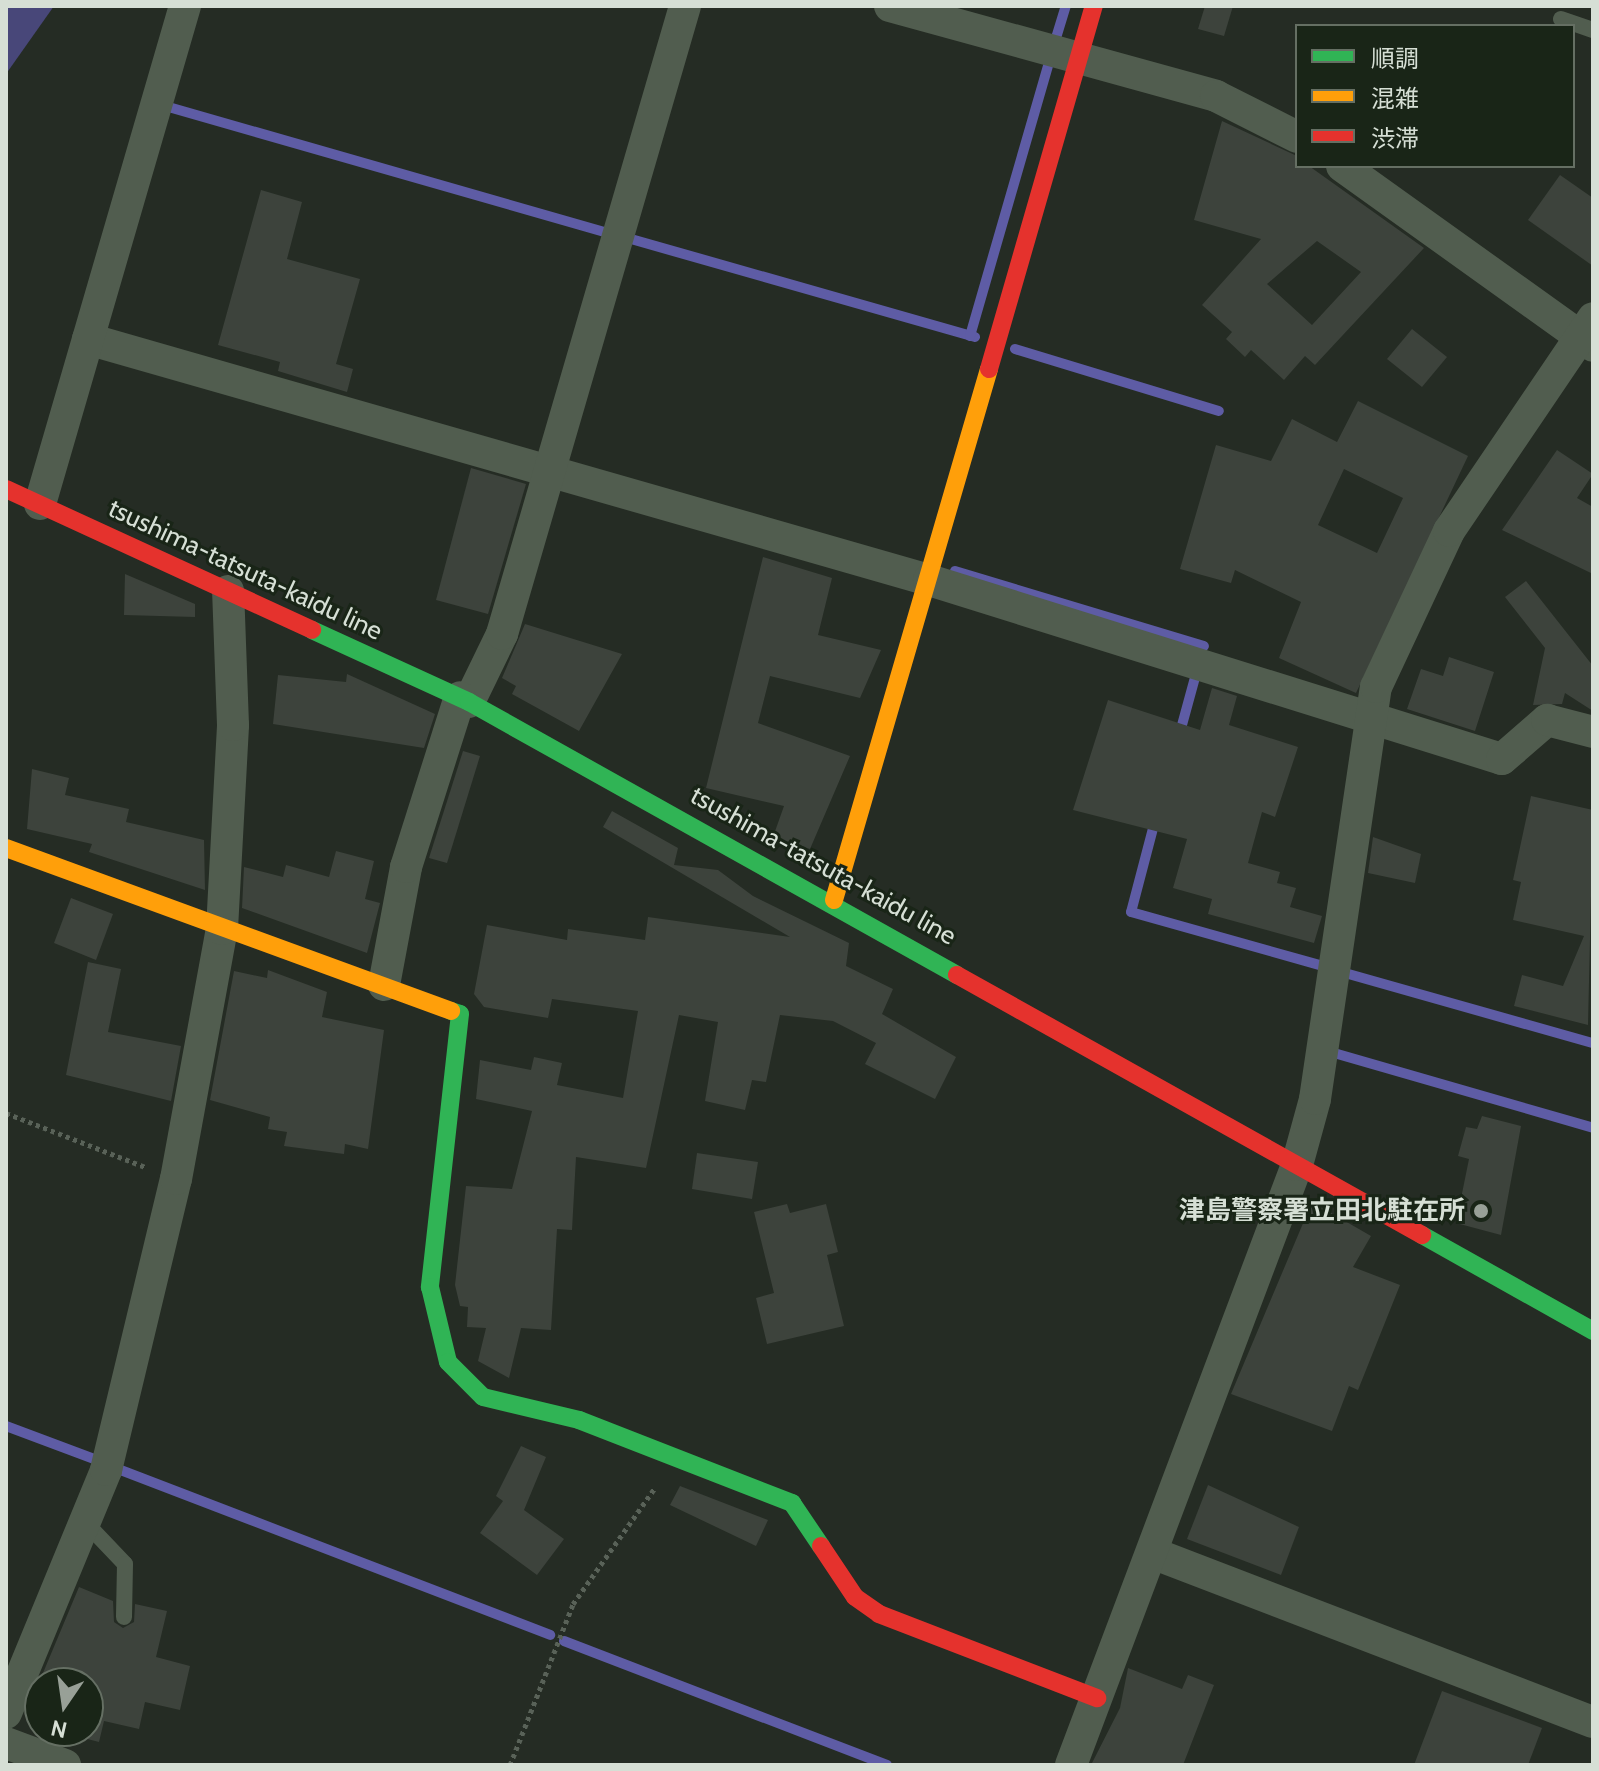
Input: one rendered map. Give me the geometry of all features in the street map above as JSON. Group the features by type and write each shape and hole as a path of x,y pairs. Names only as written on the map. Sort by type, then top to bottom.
{"street":[{"path":"40,504 185,6"},
{"path":"384,985 406,867 464,699 502,634 685,6"},
{"path":"890,6 1216,96 1295,136"},
{"path":"834,900 1094,6"},
{"path":"1071,1765 1155,1554 1297,1165 1315,1099 1370,712 1449,531 1588,334 1345,168"},
{"path":"88,339 929,580 1370,712 1502,759 1547,720 1593,732"},
{"name":"tsushima-tatsuta-kaidu line","path":"6,489 464,699 834,900 1593,1331"},
{"path":"6,1713 85,1522 131,1378 176,1179 222,929 233,725 228,591"},
{"path":"6,848 460,1014 430,1287 448,1362 483,1397 678,1456 792,1503 855,1597 879,1614 1097,1698"},
{"path":"1155,1554 1593,1722"},
{"path":"6,1743 65,1765"}],"lane":[{"path":"1561,19 1593,30"},
{"path":"85,1522 125,1564 124,1617"}],"path":[{"path":"6,1113 176,1179"},
{"path":"510,1765 573,1604 678,1456"}],"shaded area":[{"path":"6,6 54,6 6,74"}],"building":[{"path":"1205,6 1233,6 1224,36 1198,29"},
{"path":"1222,121 1295,155 1295,168 1312,168 1424,248 1315,365 1305,356 1284,380 1251,350 1245,357 1226,339 1232,332 1202,305 1261,239 1194,220","holes":["1317,241 1361,272 1312,325 1267,284"]},
{"path":"1560,175 1593,198 1593,266 1528,220"},
{"path":"261,190 302,202 287,259 360,279 336,364 353,369 347,392 278,371 280,362 218,345"},
{"path":"1412,329 1447,357 1422,387 1387,359"},
{"path":"1358,401 1468,456 1356,693 1279,658 1301,602 1235,570 1231,583 1180,569 1216,445 1271,461 1292,419 1337,442","holes":["1344,469 1403,498 1377,553 1318,525"]},
{"path":"1557,450 1593,474 1577,498 1593,507 1593,574 1502,530"},
{"path":"471,468 526,484 488,614 436,600"},
{"path":"763,557 832,578 818,635 881,650 860,698 770,676 758,723 850,756 810,849 773,837 784,806 706,788"},
{"path":"125,574 195,604 195,617 124,615"},
{"path":"1526,581 1593,666 1593,711 1565,693 1562,704 1533,705 1545,648 1505,597"},
{"path":"525,624 622,654 579,731 512,694 516,686 502,678"},
{"path":"1449,657 1494,672 1475,731 1407,709 1421,669 1443,676"},
{"path":"347,674 435,714 424,748 273,724 278,675 346,682"},
{"path":"1212,688 1237,696 1229,725 1298,747 1275,817 1262,812 1248,863 1280,872 1277,883 1296,888 1290,907 1322,916 1314,943 1208,914 1212,899 1173,888 1187,839 1073,810 1108,700 1200,730"},
{"path":"463,751 480,756 447,863 429,858"},
{"path":"32,769 69,778 65,795 129,809 126,822 204,840 205,890 89,852 92,844 27,829"},
{"path":"1531,796 1593,810 1588,1025 1514,1006 1522,975 1563,986 1584,936 1513,920 1521,882 1513,880"},
{"path":"612,811 678,848 674,865 718,870 753,896 849,943 846,966 893,989 882,1014 956,1057 935,1099 865,1064 876,1043 833,1021 780,1015 766,1082 752,1080 745,1110 705,1101 718,1022 679,1015 646,1168 576,1157 572,1230 557,1229 551,1330 521,1328 509,1378 478,1361 486,1328 467,1327 468,1307 460,1306 455,1285 466,1186 512,1189 532,1111 476,1099 480,1060 531,1070 534,1057 562,1063 557,1085 623,1098 638,1011 552,999 548,1018 484,1007 474,994 487,925 567,940 568,929 645,940 648,917 790,937 603,827"},
{"path":"1373,837 1421,854 1415,883 1368,873"},
{"path":"336,851 374,861 365,899 380,903 367,953 242,908 244,867 283,877 286,865 329,877"},
{"path":"71,898 113,914 96,960 54,943"},
{"path":"88,962 121,969 108,1032 181,1046 171,1101 66,1075"},
{"path":"268,970 327,992 322,1017 384,1030 368,1149 345,1144 344,1154 284,1146 287,1132 268,1129 270,1117 210,1100 234,971 267,978"},
{"path":"1482,1116 1521,1126 1501,1235 1456,1223 1469,1159 1458,1156 1466,1127 1477,1129"},
{"path":"697,1153 758,1162 752,1199 692,1189"},
{"path":"1312,1202 1371,1236 1353,1267 1400,1285 1358,1390 1349,1386 1332,1431 1231,1394"},
{"path":"787,1204 790,1213 826,1204 838,1252 827,1255 844,1326 767,1344 756,1298 774,1293 754,1212"},
{"path":"521,1446 546,1457 524,1510 564,1539 537,1575 480,1533 503,1501 496,1496"},
{"path":"1208,1485 1299,1527 1281,1575 1187,1539"},
{"path":"680,1486 768,1520 756,1546 670,1505"},
{"path":"79,1587 113,1601 114,1622 123,1628 134,1622 135,1604 167,1611 156,1657 190,1666 180,1710 145,1702 139,1729 104,1721 104,1667 45,1667"},
{"path":"1128,1668 1182,1689 1188,1675 1214,1685 1183,1765 1091,1765 1120,1708"},
{"path":"1442,1691 1542,1728 1528,1765 1414,1765"}],"waterway":[{"path":"1056,38 1066,6"},
{"path":"970,336 1048,66"},
{"path":"172,108 612,234"},
{"path":"624,237 975,337"},
{"path":"1015,349 1219,411"},
{"path":"955,571 1204,646"},
{"path":"1179,736 1196,674"},
{"path":"1156,817 1131,912 1323,966"},
{"path":"1345,973 1593,1043"},
{"path":"1334,1053 1593,1128"},
{"path":"6,1426 97,1460"},
{"path":"118,1469 550,1635"},
{"path":"564,1641 887,1765"}],"traffic: fast":[{"path":"312,630 469,702 957,975"},
{"path":"451,1011 460,1014 430,1287 448,1362 483,1397 579,1420 792,1503 821,1546"},
{"path":"1422,1235 1593,1331"}],"traffic: slow":[{"path":"834,900 989,369"},
{"path":"6,848 451,1011"}],"traffic: jam":[{"path":"989,369 1094,6"},
{"path":"6,489 312,630"},
{"path":"957,975 1422,1235"},
{"path":"821,1546 855,1597 879,1614 1097,1698"}],"place":[{"name":"津島警察署立田北駐在所","path":"1481,1211"}]}
